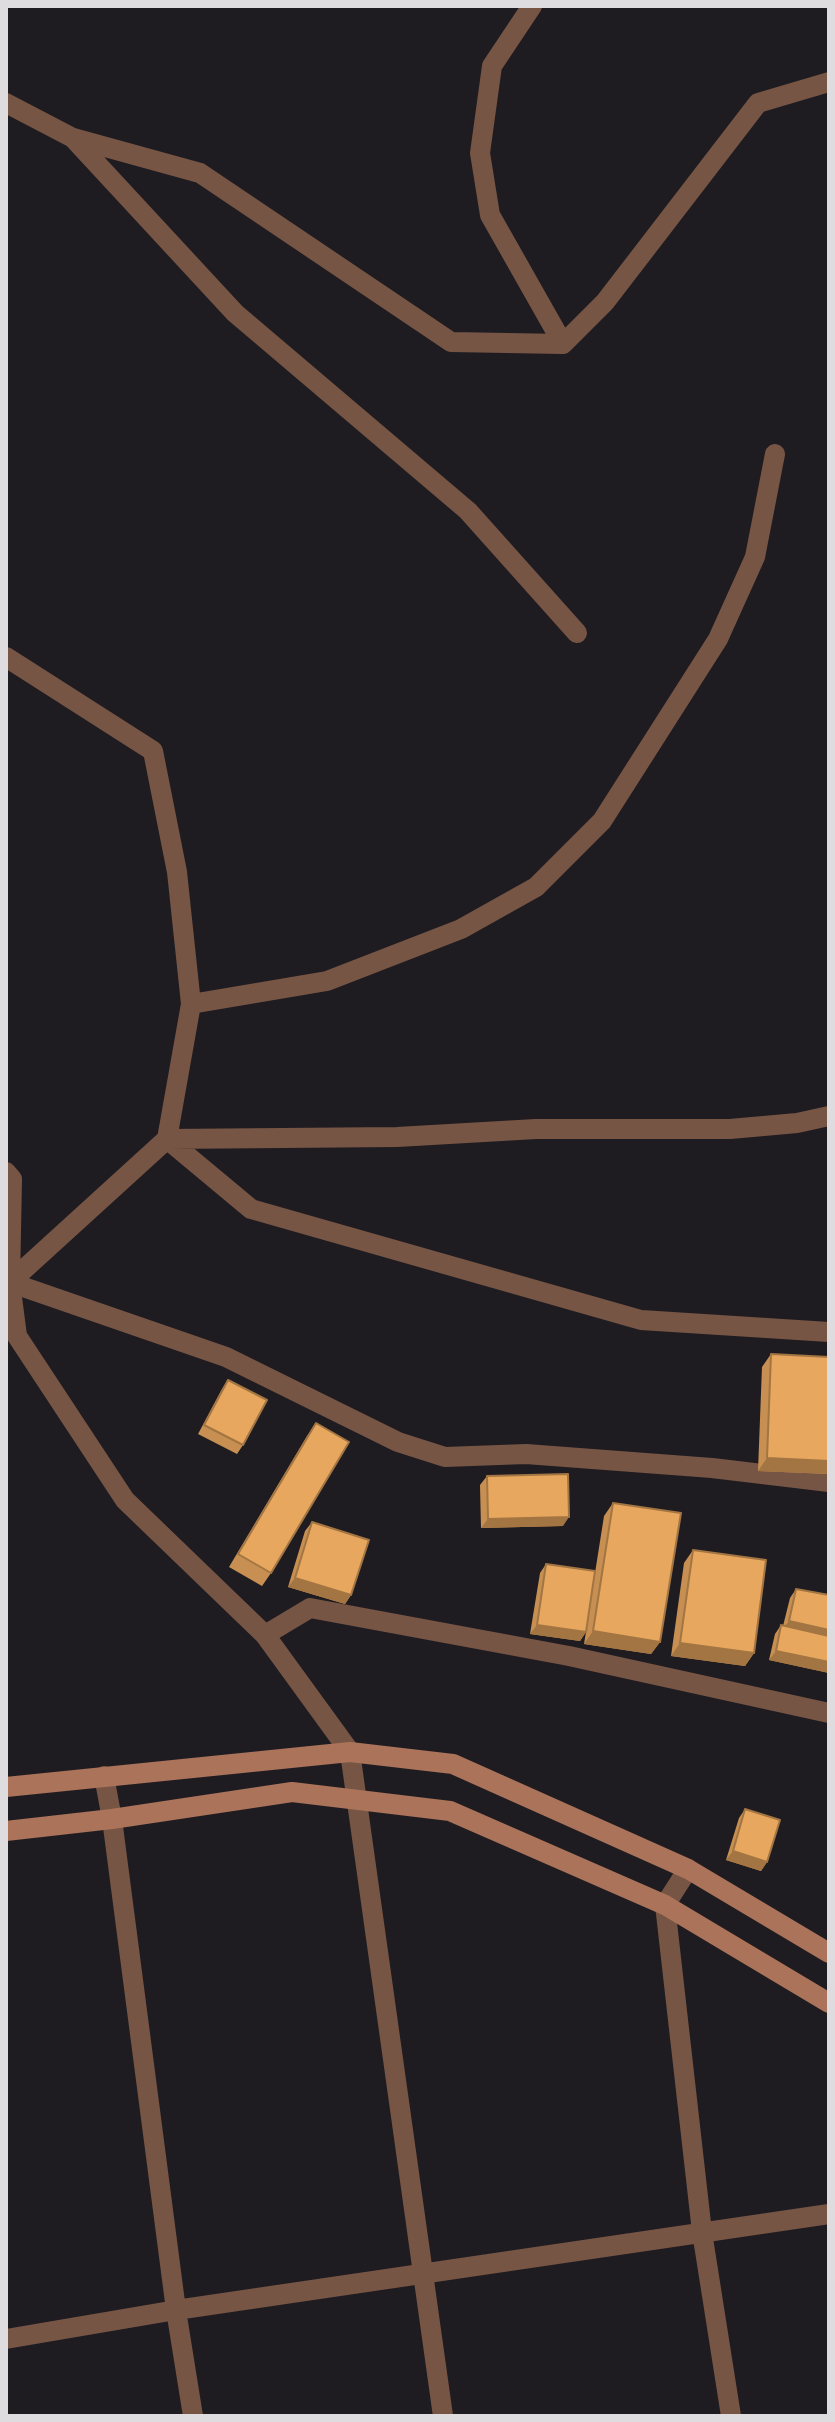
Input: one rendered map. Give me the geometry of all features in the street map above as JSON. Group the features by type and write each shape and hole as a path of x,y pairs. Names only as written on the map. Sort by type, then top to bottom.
{"main road":[{"path":"6,1787 350,1752 453,1764 688,1869 829,1953"},
{"path":"6,1831 112,1819 292,1792 450,1811 665,1905 829,2003"}],"street":[{"path":"532,6 492,66 480,153 490,215 563,344"},
{"path":"6,103 73,138 200,173 451,342 563,344 605,302 758,103 829,82"},
{"path":"73,138 235,313 468,511 577,633"},
{"path":"191,1004 327,981 461,929 536,887 602,821 718,639 755,557 775,454"},
{"path":"6,657 153,751 177,872 191,1004 167,1139 8,1282"},
{"path":"167,1139 397,1137 536,1129 730,1129 797,1123 829,1116"},
{"path":"167,1139 251,1209 641,1320 829,1332"},
{"path":"6,1172 12,1179 8,1282 12,1339 125,1500 265,1635 350,1752 443,2416"},
{"path":"8,1282 226,1357 398,1442 445,1457 526,1454 712,1468 829,1482"},
{"path":"265,1635 310,1608 569,1656 829,1713"},
{"path":"104,1776 193,2416"},
{"path":"688,1869 665,1905 702,2232 731,2416"},
{"path":"6,2339 176,2310 829,2214"}],"building":[{"path":"771,1354 829,1357 829,1461 767,1458"},
{"path":"228,1380 267,1400 243,1445 204,1425"},
{"path":"316,1423 349,1442 271,1573 238,1554"},
{"path":"568,1474 569,1517 488,1519 487,1476"},
{"path":"613,1503 681,1513 660,1642 593,1631"},
{"path":"312,1522 369,1540 351,1595 295,1578"},
{"path":"693,1550 766,1560 754,1653 680,1643"},
{"path":"546,1564 595,1571 586,1632 537,1625"},
{"path":"796,1589 829,1595 829,1630 789,1621"},
{"path":"781,1625 829,1636 829,1662 776,1651"},
{"path":"745,1809 780,1820 767,1862 733,1851"}]}
